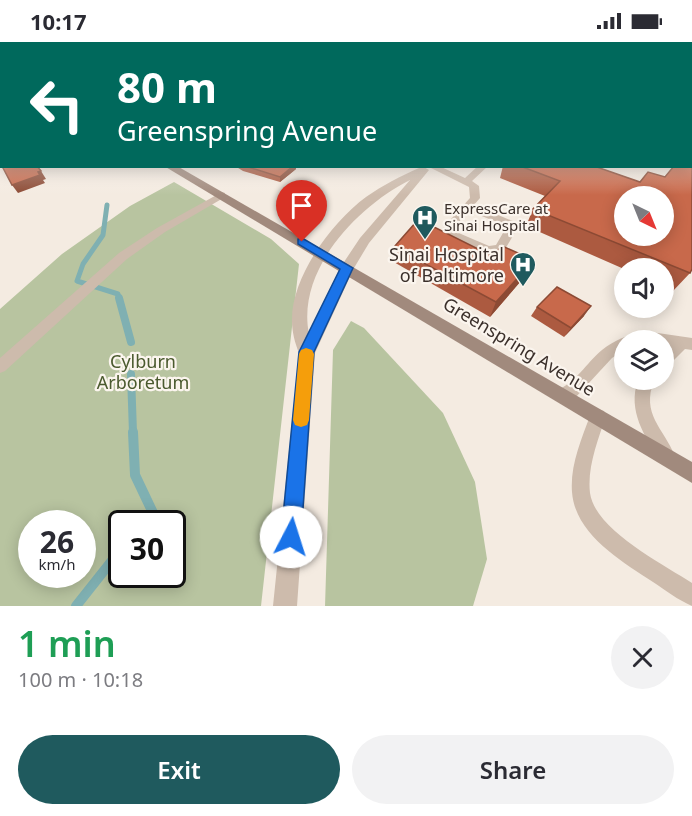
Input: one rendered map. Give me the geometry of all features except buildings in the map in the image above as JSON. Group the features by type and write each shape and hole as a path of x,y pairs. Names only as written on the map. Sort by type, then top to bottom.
{"main road":[{"name":"Greenspring Avenue","path":"173,168 321,253 692,473"}],"street":[{"path":"307,352 299,334 298,315 303,293 321,253 335,231 367,202 400,180 428,168"},
{"path":"285,606 307,352 346,268 371,232 428,168"}],"lane":[{"path":"428,168 467,181 474,186 475,198 467,206 448,228 449,233 488,250 500,248 513,227 511,224 467,206"},
{"path":"467,181 482,168"},
{"path":"0,367 107,270 161,230 222,195"},
{"path":"674,343 689,346"},
{"path":"674,355 689,346"},
{"path":"562,395 570,393 614,349"},
{"path":"642,390 640,407 667,458"},
{"path":"598,416 584,459 583,503 592,521 611,540 692,595"}],"green space":[{"name":"Cylburn Arboretum","path":"174,182 271,239 299,264 261,606 0,606 0,309 62,254 130,206"},
{"path":"351,321 364,328 443,413 475,482 487,559 473,606 325,606 333,350"}],"waterway":[{"path":"107,205 103,235 83,264 77,281 118,294 119,299"},
{"path":"119,298 131,342"},
{"path":"131,374 133,433"},
{"path":"133,432 135,475 152,510"},
{"path":"76,606 108,566"}],"slow traffic":[{"path":"301,420 306,354"}],"place":[{"name":"ExpressCare at Sinai Hospital","path":"425,241"},
{"name":"Sinai Hospital of Baltimore","path":"523,288"}],"route":[{"path":"291,537 307,352 346,268 302,242"}]}
